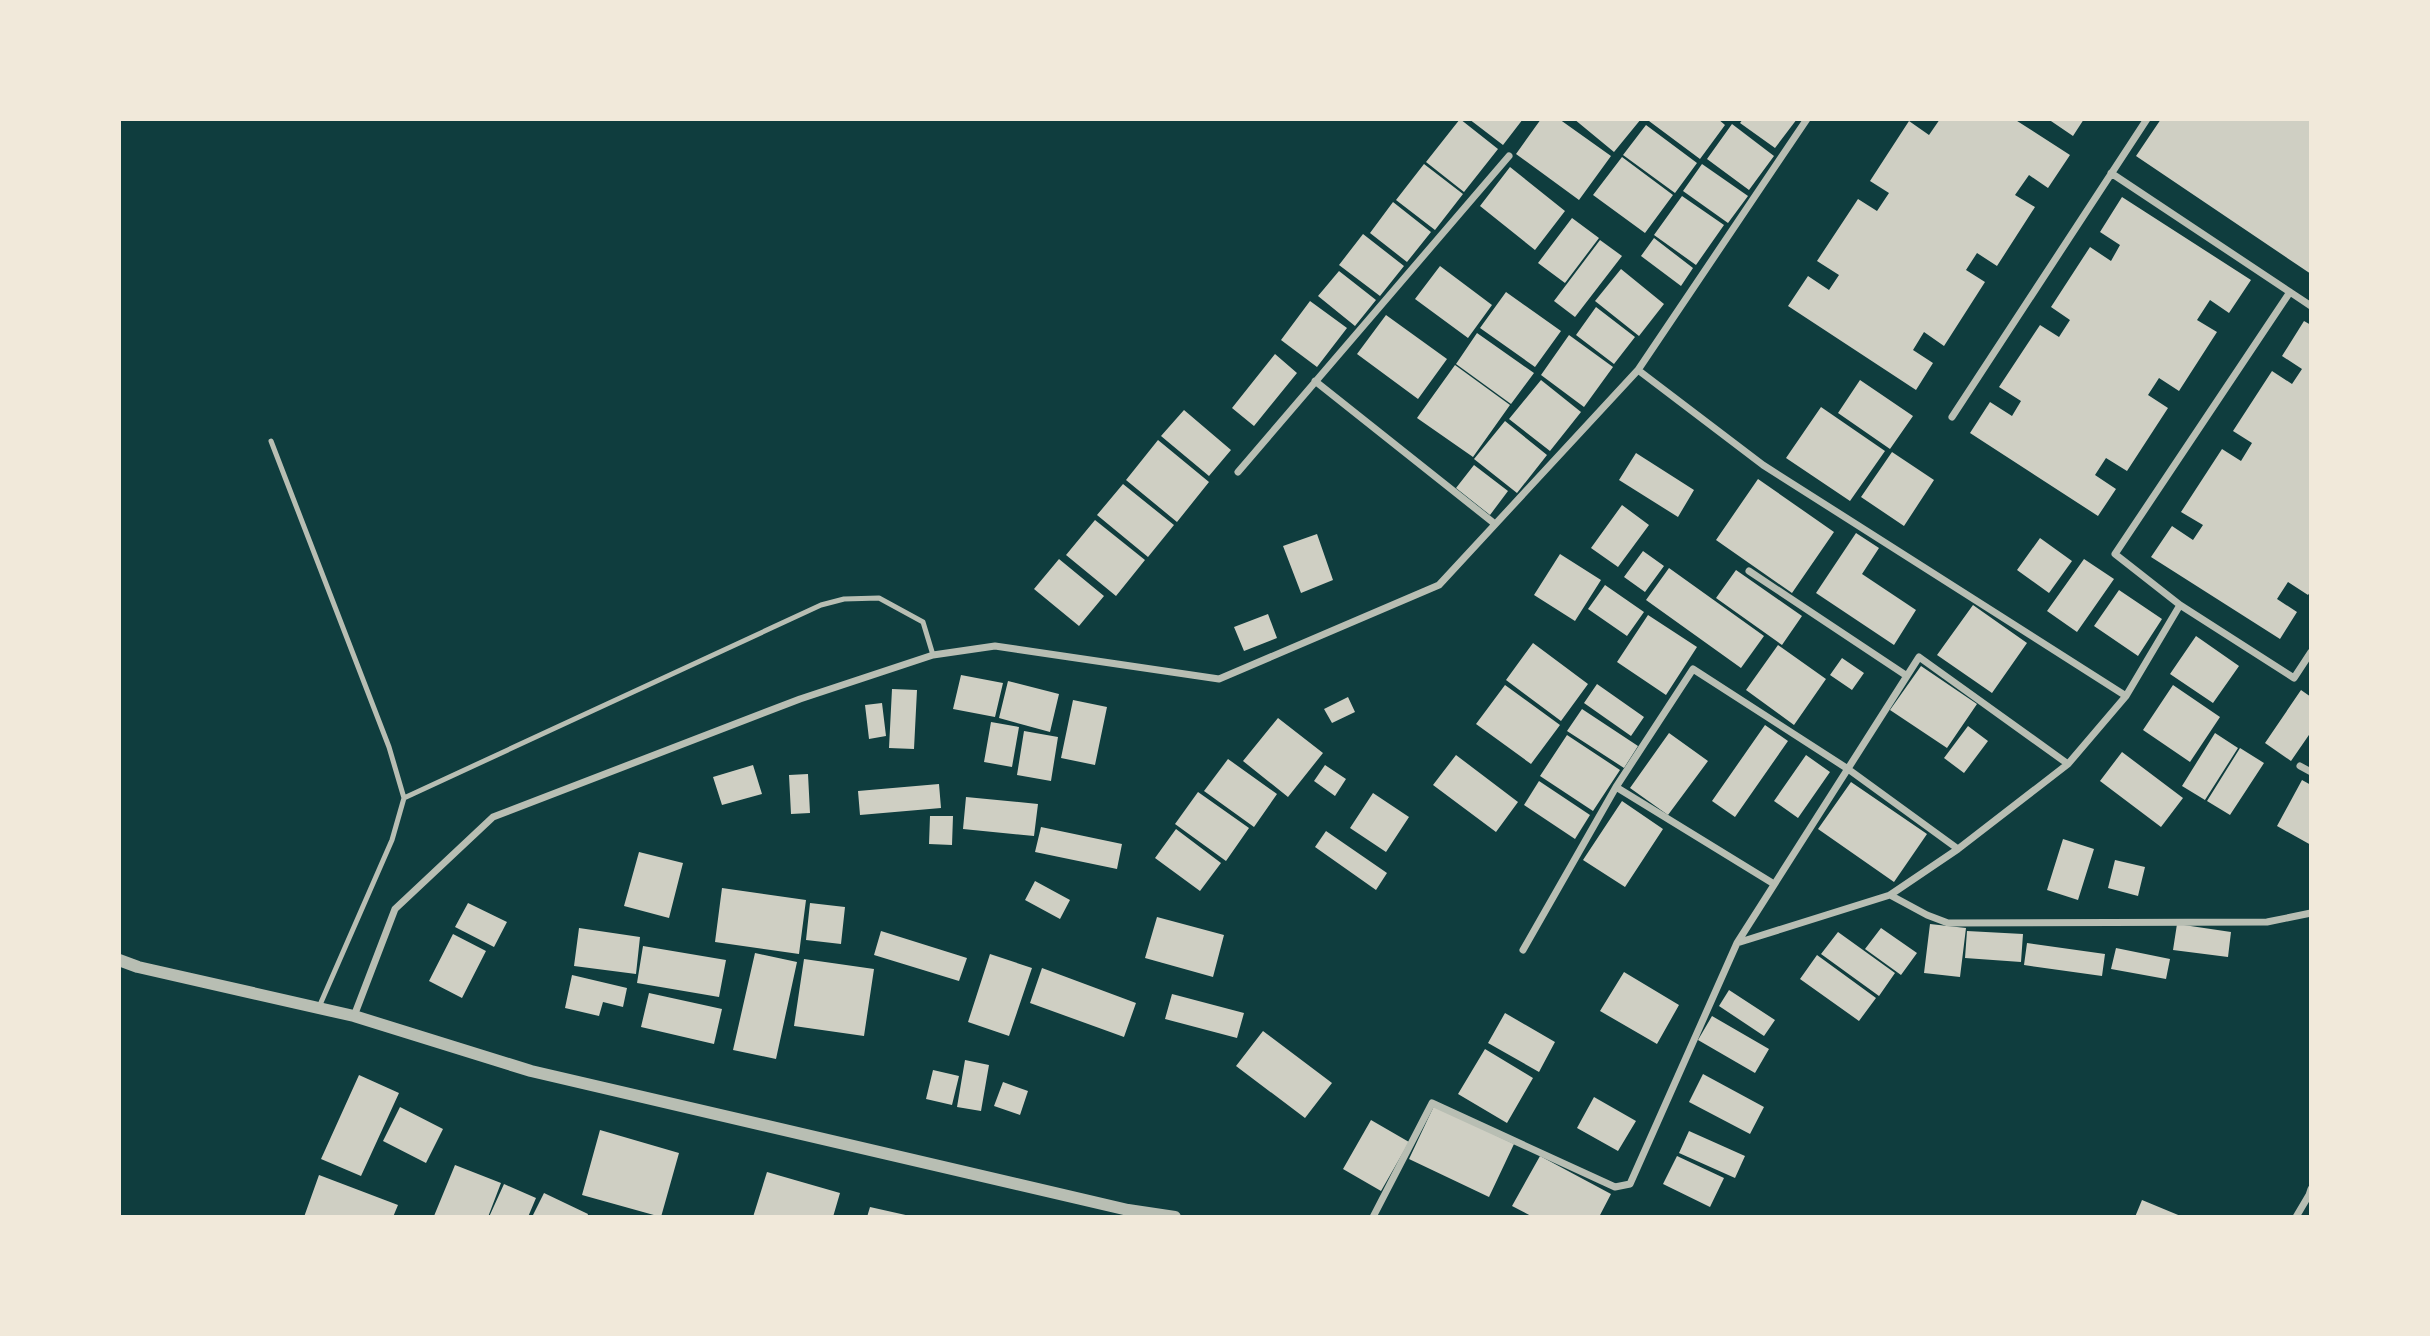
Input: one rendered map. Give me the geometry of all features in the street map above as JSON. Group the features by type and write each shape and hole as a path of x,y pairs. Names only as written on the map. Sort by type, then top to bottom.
{"street":[{"path":"354,1016 395,909 493,817 800,699 933,655 995,646 1219,679 1438,585 1638,370 1807,119"},
{"path":"1952,417 2147,119"},
{"path":"1238,472 1508,156"},
{"path":"2111,173 2311,306"},
{"path":"2290,292 2115,554 2180,605 2294,678 2311,652"},
{"path":"1638,370 1763,465 2126,696"},
{"path":"1315,382 1494,524"},
{"path":"1749,571 1908,676"},
{"path":"1737,943 1890,895 1958,849 2068,764 2126,696 2180,605"},
{"path":"1373,1217 1432,1103 1615,1187 1630,1184 1737,943 1920,657 2068,764"},
{"path":"1523,950 1616,787 1693,669 1849,769 1958,849"},
{"path":"2300,766 2311,772"},
{"path":"1616,787 1774,884"},
{"path":"1890,895 1948,923 2267,922 2311,914"},
{"path":"119,960 138,967 354,1016 531,1071 1128,1210 1175,1217"},
{"path":"2296,1217 2311,1188"}],"lane":[{"path":"271,441 389,747 404,799 392,840 319,1007"},
{"path":"404,799 821,605 844,599 879,598 923,622 933,655"}],"building":[{"path":"1460,119 1498,149 1464,192 1426,162"},
{"path":"1469,119 1523,119 1503,145"},
{"path":"1541,119 1559,119 1611,156 1579,200 1516,154"},
{"path":"1574,119 1641,119 1614,152"},
{"path":"1718,119 1725,125 1700,159 1649,121"},
{"path":"1743,119 1797,119 1775,148 1740,123"},
{"path":"1940,119 2014,119 2070,155 2048,188 2029,175 2015,195 2035,207 1997,266 1977,253 1966,270 1985,282 1944,346 1924,332 1913,350 1933,363 1916,390 1788,306 1808,276 1829,290 1839,275 1817,261 1858,199 1877,211 1889,193 1870,181 1909,121 1929,135"},
{"path":"2048,119 2084,119 2073,136"},
{"path":"2161,119 2311,119 2311,274 2136,156"},
{"path":"1732,124 1774,156 1749,190 1707,159"},
{"path":"1646,125 1697,163 1675,193 1623,155"},
{"path":"1622,157 1673,195 1645,233 1593,195"},
{"path":"1424,164 1463,194 1435,230 1396,200"},
{"path":"1702,164 1748,196 1728,223 1683,191"},
{"path":"1510,167 1565,211 1535,250 1480,206"},
{"path":"1682,196 1724,225 1696,265 1654,235"},
{"path":"2122,197 2251,280 2229,313 2210,300 2197,320 2217,332 2179,391 2159,378 2148,395 2168,408 2127,471 2106,458 2095,475 2116,489 2098,516 1970,433 1990,402 2012,416 2021,401 1999,387 2040,325 2059,337 2070,320 2051,307 2090,247 2111,261 2120,245 2100,232"},
{"path":"1393,202 1431,232 1407,262 1370,233"},
{"path":"1572,218 1599,238 1565,283 1538,263"},
{"path":"1363,234 1404,266 1380,296 1339,265"},
{"path":"1654,238 1693,268 1681,286 1641,256"},
{"path":"1600,240 1622,256 1575,317 1554,301"},
{"path":"1440,266 1492,305 1468,338 1415,299"},
{"path":"1621,269 1664,304 1639,336 1595,301"},
{"path":"1339,271 1376,300 1355,326 1318,296"},
{"path":"1506,292 1561,331 1535,367 1480,328"},
{"path":"1310,301 1347,328 1317,367 1281,340"},
{"path":"1596,307 1635,337 1614,364 1576,335"},
{"path":"1386,315 1447,359 1418,399 1357,354"},
{"path":"2304,321 2311,325 2311,591 2308,595 2288,582 2277,599 2297,612 2280,639 2151,557 2172,526 2193,540 2203,525 2181,512 2222,449 2241,461 2252,443 2233,431 2272,371 2292,384 2302,369 2282,356"},
{"path":"1477,333 1534,373 1511,404 1456,364"},
{"path":"1569,335 1613,367 1584,407 1541,375"},
{"path":"1275,354 1297,373 1254,426 1232,408"},
{"path":"1455,365 1510,405 1473,457 1417,418"},
{"path":"1541,380 1581,412 1550,451 1509,419"},
{"path":"1860,380 1913,416 1890,449 1838,413"},
{"path":"1821,407 1885,451 1850,501 1786,458"},
{"path":"1184,410 1231,450 1209,476 1161,436"},
{"path":"1505,421 1547,455 1517,493 1474,459"},
{"path":"1158,440 1209,482 1177,522 1126,480"},
{"path":"1892,452 1934,480 1904,526 1861,497"},
{"path":"1636,453 1694,490 1678,517 1619,480"},
{"path":"1474,465 1508,491 1490,515 1456,488"},
{"path":"1758,479 1834,532 1792,593 1716,540"},
{"path":"1123,484 1174,525 1148,557 1097,515"},
{"path":"1622,505 1649,525 1618,567 1591,548"},
{"path":"1095,520 1145,560 1116,596 1066,555"},
{"path":"1856,533 1879,548 1862,574 1916,610 1894,645 1816,593"},
{"path":"1317,534 1333,580 1301,593 1283,546"},
{"path":"2040,538 2072,561 2049,593 2017,570"},
{"path":"1643,551 1664,566 1645,592 1624,577"},
{"path":"1560,554 1601,580 1575,621 1534,595"},
{"path":"1059,559 1104,596 1079,626 1034,589"},
{"path":"2084,559 2114,579 2077,632 2047,611"},
{"path":"1669,568 1764,636 1741,668 1646,600"},
{"path":"1736,570 1802,616 1782,645 1716,598"},
{"path":"1605,585 1644,612 1627,636 1588,609"},
{"path":"2119,590 2162,619 2138,656 2094,626"},
{"path":"1973,605 2027,643 1992,693 1937,655"},
{"path":"1268,614 1277,638 1244,651 1234,627"},
{"path":"1648,615 1697,647 1666,695 1617,662"},
{"path":"2196,636 2239,666 2213,703 2170,674"},
{"path":"1533,643 1588,684 1561,721 1506,680"},
{"path":"1778,645 1826,679 1794,725 1746,690"},
{"path":"1842,658 1864,673 1852,690 1830,675"},
{"path":"1921,666 1977,704 1947,748 1890,710"},
{"path":"961,675 1003,683 995,717 953,709"},
{"path":"1008,681 1059,694 1050,732 999,718"},
{"path":"1597,684 1644,717 1631,736 1584,703"},
{"path":"1505,685 1560,725 1531,764 1476,724"},
{"path":"2173,685 2220,717 2190,762 2143,730"},
{"path":"892,689 917,690 914,749 889,748"},
{"path":"2301,690 2311,697 2311,732 2291,761 2265,743"},
{"path":"1348,697 1355,712 1332,723 1324,709"},
{"path":"1073,700 1107,707 1095,765 1061,758"},
{"path":"882,703 886,736 869,739 865,705"},
{"path":"1582,709 1638,746 1624,768 1567,731"},
{"path":"1278,718 1323,753 1288,797 1243,761"},
{"path":"991,722 1019,727 1012,767 984,762"},
{"path":"1765,725 1788,741 1735,817 1712,801"},
{"path":"1968,726 1988,741 1964,773 1944,758"},
{"path":"1024,731 1058,737 1051,781 1017,775"},
{"path":"1669,733 1708,761 1668,815 1630,788"},
{"path":"2215,733 2238,748 2205,800 2182,786"},
{"path":"1567,735 1620,770 1593,811 1540,776"},
{"path":"2240,748 2264,763 2230,815 2207,801"},
{"path":"2122,752 2183,798 2161,827 2100,781"},
{"path":"1456,755 1518,802 1496,832 1433,785"},
{"path":"1806,755 1830,772 1798,818 1774,801"},
{"path":"1228,759 1277,794 1254,827 1204,791"},
{"path":"753,765 762,794 722,805 713,777"},
{"path":"1325,765 1346,779 1335,796 1314,781"},
{"path":"808,774 810,813 791,814 789,775"},
{"path":"2302,780 2311,785 2311,845 2277,826"},
{"path":"1539,781 1590,815 1575,839 1524,805"},
{"path":"1851,782 1927,834 1894,882 1818,829"},
{"path":"939,784 941,808 860,815 858,791"},
{"path":"1198,792 1249,828 1226,861 1175,824"},
{"path":"1373,793 1409,817 1386,852 1350,828"},
{"path":"966,797 1038,804 1034,836 963,829"},
{"path":"1622,801 1663,829 1625,887 1583,860"},
{"path":"930,816 953,816 952,845 929,844"},
{"path":"1041,827 1122,844 1117,869 1035,852"},
{"path":"1176,829 1221,863 1200,891 1155,858"},
{"path":"1326,831 1387,873 1376,890 1315,847"},
{"path":"2063,839 2094,849 2078,900 2047,890"},
{"path":"639,852 683,863 669,918 624,906"},
{"path":"2115,860 2145,867 2138,896 2108,888"},
{"path":"1035,881 1070,900 1060,919 1025,900"},
{"path":"722,888 806,900 799,954 715,942"},
{"path":"468,903 507,922 494,947 455,927"},
{"path":"810,903 845,907 841,944 806,940"},
{"path":"1157,917 1224,935 1213,977 1145,958"},
{"path":"1930,924 1966,928 1960,977 1924,973"},
{"path":"2177,924 2231,932 2228,957 2173,950"},
{"path":"579,928 640,937 636,974 574,966"},
{"path":"1881,928 1917,953 1901,975 1865,949"},
{"path":"881,931 967,958 959,981 874,955"},
{"path":"1967,931 2023,934 2021,962 1965,958"},
{"path":"1838,932 1895,973 1879,996 1821,954"},
{"path":"453,934 486,951 462,998 429,981"},
{"path":"2027,943 2105,954 2102,976 2024,965"},
{"path":"643,946 726,960 719,997 637,983"},
{"path":"2116,948 2170,959 2166,979 2111,969"},
{"path":"755,953 797,962 776,1059 733,1050"},
{"path":"990,954 1032,968 1009,1036 968,1022"},
{"path":"1817,955 1876,998 1859,1021 1800,979"},
{"path":"804,959 874,969 864,1036 794,1026"},
{"path":"1042,968 1136,1003 1124,1037 1030,1003"},
{"path":"1624,972 1679,1005 1657,1044 1600,1011"},
{"path":"572,975 627,988 623,1007 603,1002 599,1016 565,1008"},
{"path":"1729,990 1775,1020 1764,1036 1719,1006"},
{"path":"649,993 722,1009 714,1044 641,1027"},
{"path":"1172,994 1244,1013 1237,1038 1165,1019"},
{"path":"1505,1013 1555,1042 1539,1072 1488,1043"},
{"path":"1712,1016 1769,1049 1755,1073 1698,1040"},
{"path":"1263,1031 1332,1083 1305,1118 1236,1066"},
{"path":"1485,1049 1533,1078 1507,1123 1458,1094"},
{"path":"965,1060 989,1065 981,1111 957,1107"},
{"path":"933,1070 959,1076 952,1105 926,1099"},
{"path":"1703,1074 1764,1107 1750,1134 1689,1102"},
{"path":"359,1075 399,1093 361,1176 321,1159"},
{"path":"1003,1082 1028,1091 1020,1115 994,1106"},
{"path":"1594,1097 1636,1121 1618,1151 1577,1128"},
{"path":"1434,1106 1514,1144 1489,1197 1409,1159"},
{"path":"400,1107 443,1129 426,1163 383,1141"},
{"path":"1371,1120 1409,1142 1381,1191 1343,1169"},
{"path":"600,1130 679,1153 661,1217 582,1195"},
{"path":"1689,1131 1745,1156 1735,1178 1679,1153"},
{"path":"1540,1156 1611,1194 1599,1217 1533,1217 1512,1206"},
{"path":"1677,1156 1724,1178 1710,1207 1663,1184"},
{"path":"455,1165 501,1183 488,1217 434,1216"},
{"path":"767,1172 840,1193 833,1217 753,1217"},
{"path":"319,1175 398,1205 393,1217 304,1217"},
{"path":"504,1184 536,1198 528,1217 489,1217"},
{"path":"544,1193 588,1214 587,1217 532,1217"},
{"path":"2142,1200 2183,1217 2135,1217"},
{"path":"870,1207 910,1216 910,1217 867,1217"}]}
